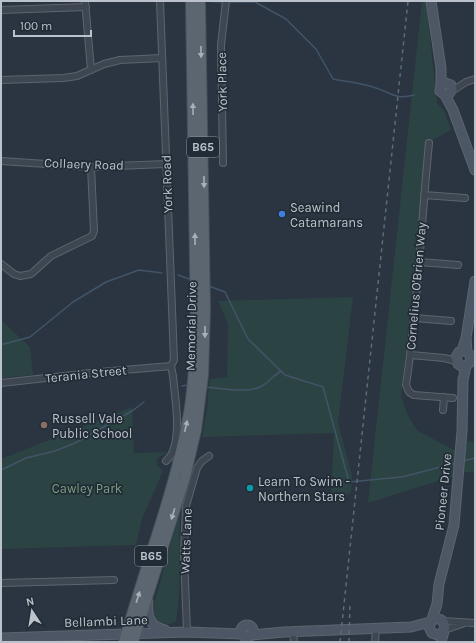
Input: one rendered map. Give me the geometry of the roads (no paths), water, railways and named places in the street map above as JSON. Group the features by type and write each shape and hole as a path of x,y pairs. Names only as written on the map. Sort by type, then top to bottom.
{"main road":[{"name":"Memorial Drive","path":"191,1 196,13"},
{"name":"Memorial Drive","path":"130,638 151,584 185,477 196,430 196,394 205,337 200,292 196,13 200,1"},
{"path":"431,1 441,68 448,88 453,110 475,170"},
{"name":"Pioneer Drive","path":"431,621 437,604 439,584 454,525 461,444 466,338 475,281"},
{"name":"Memorial Drive","path":"130,638 174,478 189,414 196,394"},
{"path":"151,584 148,618 157,628 175,632"},
{"name":"Pioneer Drive","path":"437,604 443,626"},
{"path":"247,635 267,630 288,632 411,627 437,618 443,626 441,642"},
{"path":"431,621 429,627 433,636"},
{"path":"411,627 433,636 438,635 443,626"},
{"name":"Bellambi Lane","path":"1,638 85,635 130,638 175,632 213,632 230,630 247,635 288,632"},
{"path":"85,635 107,642"}],"street":[{"name":"York Road","path":"160,1 174,360 171,366 174,376 176,438 174,450 166,461"},
{"name":"York Place","path":"223,163 221,45 226,1"},
{"path":"1,10 86,4 91,70"},
{"path":"1,80 62,78 77,76 104,64 120,60 162,58"},
{"path":"448,88 475,80"},
{"name":"Cornelius O'Brien Way","path":"430,143 424,195 415,318 406,385 409,392 414,395 453,398"},
{"name":"Collaery Road","path":"1,161 91,167 166,164"},
{"path":"1,264 14,274 20,276 31,274 51,256 92,236 94,231 91,167"},
{"path":"424,195 465,198"},
{"path":"419,262 458,265"},
{"path":"415,318 451,321"},
{"path":"410,355 466,359"},
{"name":"Terania Street","path":"1,383 171,366"},
{"path":"443,410 444,397"},
{"name":"Watts Lane","path":"186,632 184,554 186,506 197,468 202,461 209,456"},
{"path":"1,583 114,580"},
{"path":"443,626 468,623"},
{"path":"443,626 475,623"},
{"path":"267,630 303,627 323,630"},
{"path":"374,642 376,628"},
{"path":"288,632 294,642"}],"waterway":[{"path":"203,1 223,2"},
{"path":"227,2 255,2 286,19 316,49 333,79 371,86 402,97 414,95"},
{"path":"1,344 30,337 73,302 106,282 139,270 162,273"},
{"path":"178,275 192,280"},
{"path":"209,286 225,292 248,339 285,375 323,387 349,482 402,477 456,463"},
{"path":"206,387 249,390 264,385 281,371"},
{"path":"182,386 188,385"},
{"path":"1,470 26,458 55,451 75,443 132,411 144,402"},
{"path":"463,461 475,458"}],"railway":[{"path":"340,642 408,1"},
{"path":"349,642 350,602"}],"place":[{"name":"Seawind Catamarans","path":"282,214"},
{"name":"Russell Vale Public School","path":"44,425"},
{"name":"Learn To Swim - Northern Stars","path":"250,488"}],"park label":[{"name":"Cawley Park","path":"87,488"}]}
